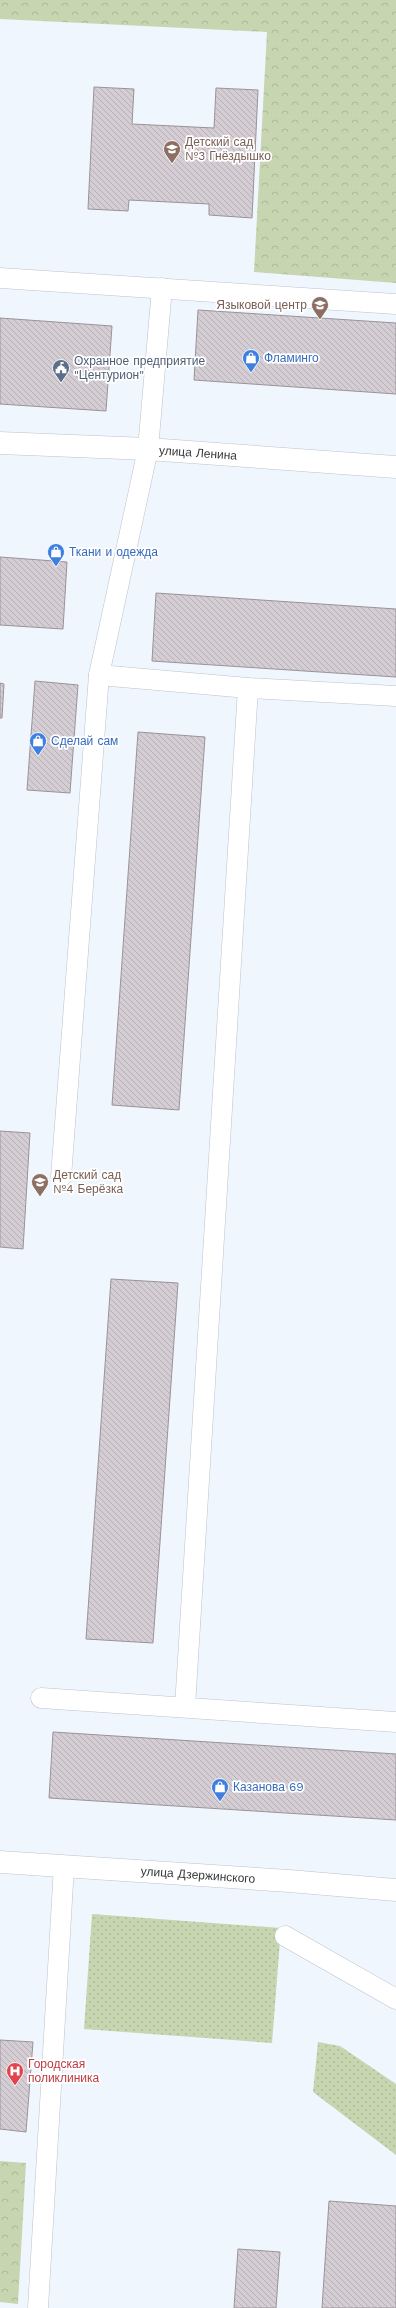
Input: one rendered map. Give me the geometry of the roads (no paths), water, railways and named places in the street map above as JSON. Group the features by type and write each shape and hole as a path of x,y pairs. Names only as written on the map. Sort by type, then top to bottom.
{"street":[{"name":"улица Ленина","path":"0,443 148,449 396,467"},
{"name":"улица Дзержинского","path":"0,1862 289,1881 396,1890"}],"lane":[{"path":"0,278 396,304"},
{"path":"61,1177 99,675 148,449 162,288"},
{"path":"99,675 248,688 396,696"},
{"path":"185,1707 248,688"},
{"path":"41,1698 396,1722"},
{"path":"38,2308 64,1866"},
{"path":"285,1936 396,1999"}],"place":[{"name":"Детский сад №3 Гнёздышко","path":"172,164"},
{"name":"Языковой центр","path":"320,320"},
{"name":"Фламинго","path":"251,373"},
{"name":"Охранное предприятие \"Центурион\"","path":"61,383"},
{"name":"Ткани и одежда","path":"56,567"},
{"name":"Сделай сам","path":"38,756"},
{"name":"Детский сад №4 Берёзка","path":"40,1197"},
{"name":"Казанова 69","path":"220,1802"},
{"name":"Городская поликлиника","path":"15,2086"}]}
